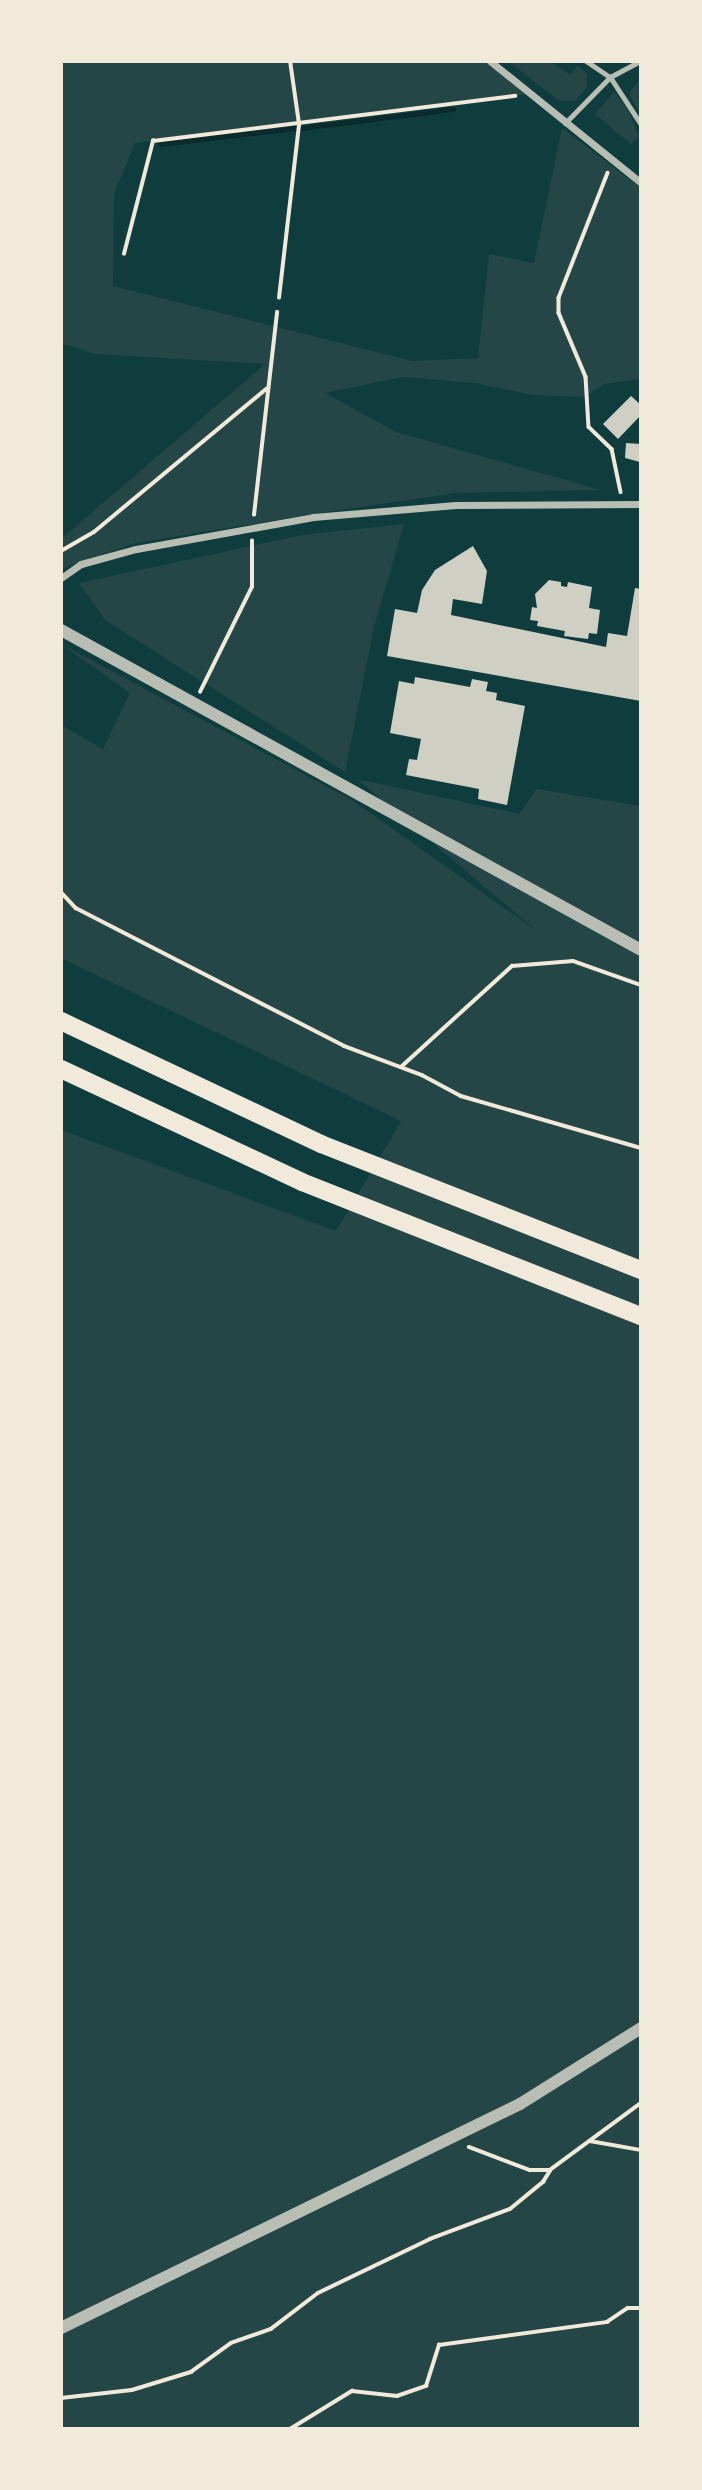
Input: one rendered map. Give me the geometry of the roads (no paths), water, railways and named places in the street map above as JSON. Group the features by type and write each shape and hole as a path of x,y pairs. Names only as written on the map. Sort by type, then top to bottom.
{"highway":[{"path":"61,1021 321,1144 457,1201 641,1270"},
{"path":"61,1069 302,1182 641,1316"}],"street":[{"path":"490,61 564,125 641,183"},
{"path":"63,577 81,564 136,548 313,517 455,505 620,501 641,504"},
{"path":"61,629 641,950"},
{"path":"61,2328 520,2104 641,2028"}],"lane":[{"path":"586,61 610,77 640,123"},
{"path":"564,125 610,77 640,61"}],"waterway":[{"path":"301,128 453,109"},
{"path":"160,144 296,128"}]}
